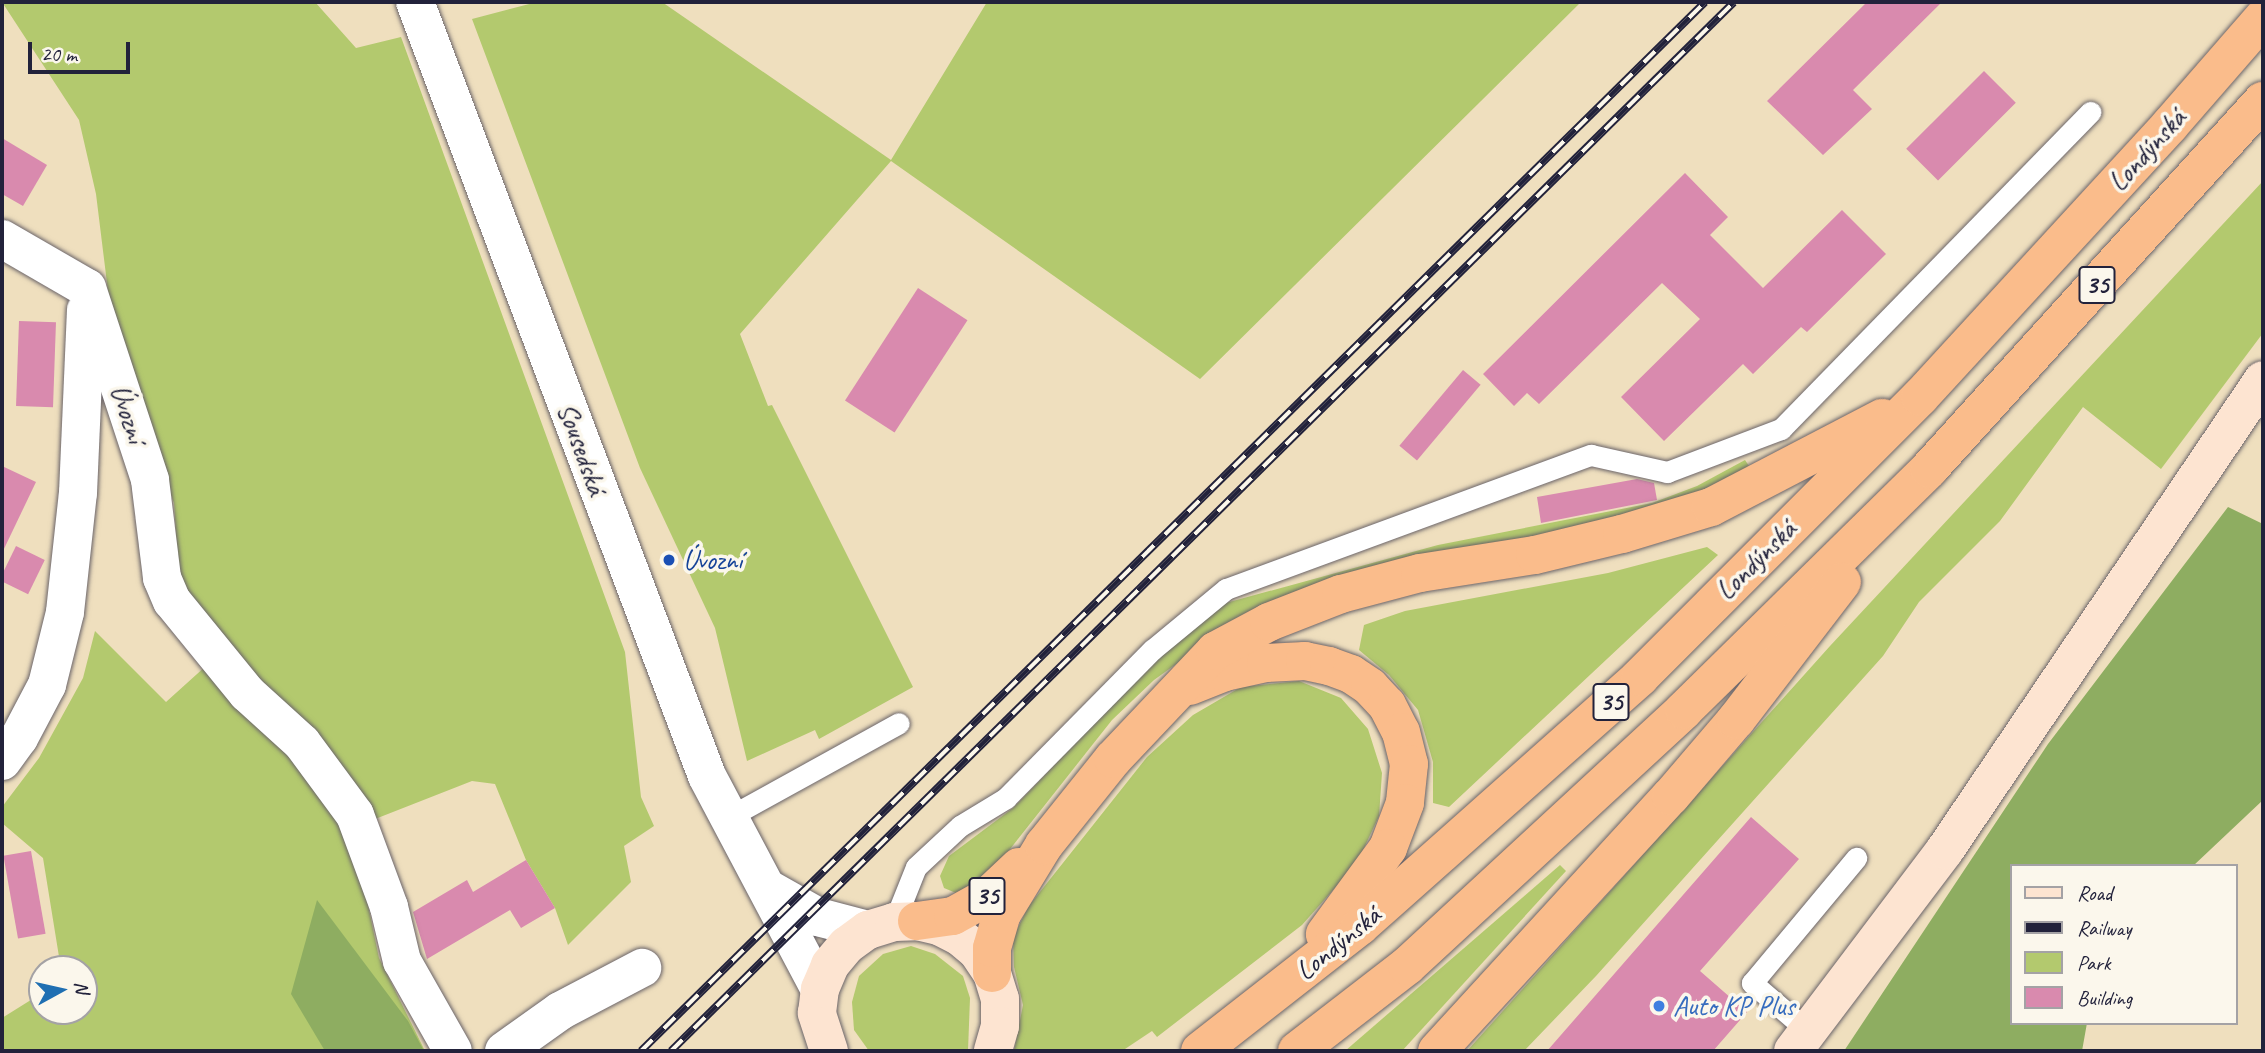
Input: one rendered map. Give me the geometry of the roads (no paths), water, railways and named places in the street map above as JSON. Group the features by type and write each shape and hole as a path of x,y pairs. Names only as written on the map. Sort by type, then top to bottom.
{"highway":[{"name":"Londýnská","path":"1200,1051 1360,926 1640,677 1920,397 2171,125 2263,18"},
{"name":"Londýnská","path":"1297,1051 1427,948 1684,710 1929,469 2263,101"},
{"name":"35","path":"992,973 992,948 1002,915 1044,845 1113,759 1215,651 1269,622 1341,594 1420,573 1535,555 1622,534 1710,507 1764,482 1920,397"},
{"name":"35","path":"1437,1051 1671,796 1736,720 1929,469"},
{"name":"35","path":"1172,694 1224,671 1305,661 1351,674 1370,687 1387,705 1401,732 1409,764 1405,803 1388,848 1354,897 1283,987"},
{"name":"35","path":"893,925 953,916 987,897 1044,845"}],"street":[{"name":"Sousedská","path":"415,2 707,776 820,989"},
{"path":"2,239 87,288 78,493 65,612 47,685 19,738 2,761"},
{"name":"Úvozní","path":"87,288 150,480 162,578 172,601 247,693 302,743 355,815 389,907 402,961 453,1051"},
{"path":"1800,1041 1945,850 2263,380"},
{"path":"766,888 818,917 893,925 939,926 960,936 977,951 992,973 1000,999 1000,1026 993,1051"},
{"path":"829,1051 817,1013 820,989 830,965 847,945 893,925"},
{"path":"504,1051 560,1012 642,968"}],"lane":[{"path":"893,925 916,867 960,826 1006,798 1152,650 1226,589 1591,455 1667,472 1781,429 2090,112"},
{"path":"727,818 899,723"},
{"path":"1800,1041 1752,983 1856,858"}],"railway":[{"path":"641,1051 1705,2"},
{"path":"671,1051 1734,2"}],"place":[{"name":"Úvozní","path":"669,560"},
{"name":"Auto KP Plus","path":"1659,1006"}]}
